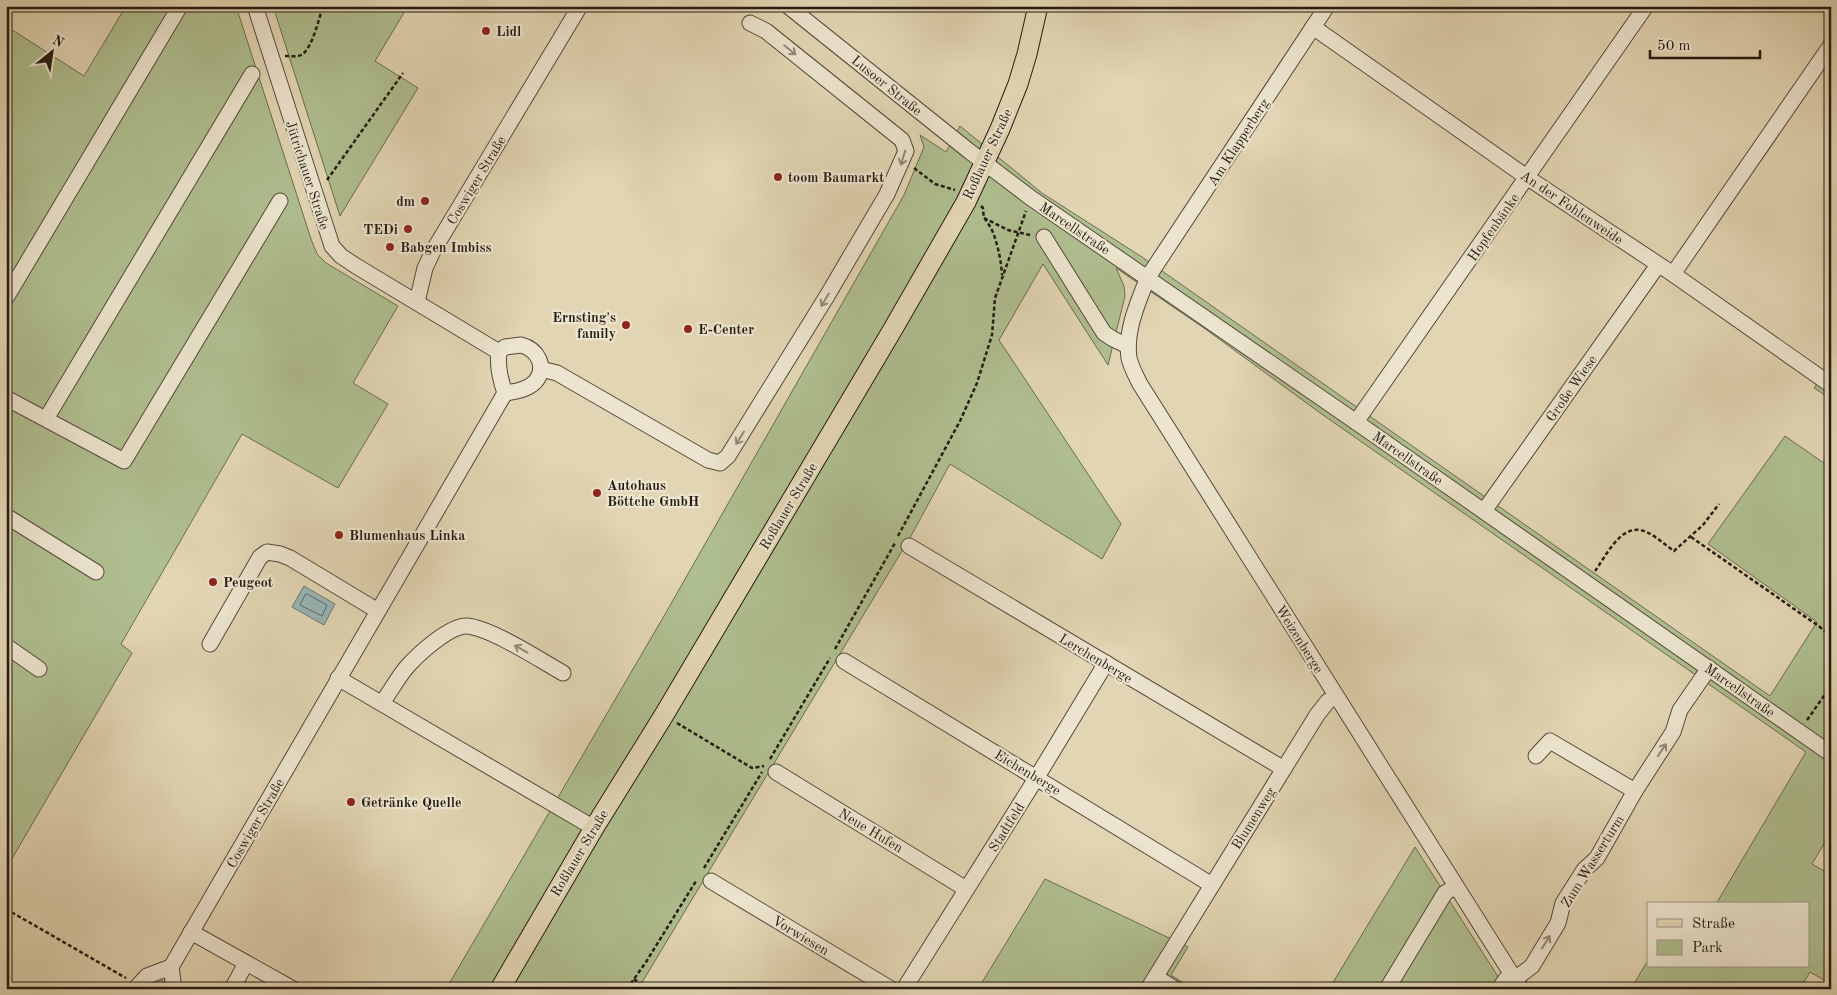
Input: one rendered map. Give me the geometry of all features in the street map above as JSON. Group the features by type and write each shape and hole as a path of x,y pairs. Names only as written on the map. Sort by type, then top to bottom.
{"main road":[{"name":"Roßlauer Straße","path":"500,989 594,828 664,716 966,202 1006,114 1023,68 1038,6"}],"street":[{"path":"6,298 180,6"},
{"name":"Jütrichauer Straße","path":"255,6 332,246 341,256 417,302"},
{"name":"Coswiger Straße","path":"417,302 426,268 433,251 580,6"},
{"name":"Lusoer Straße","path":"788,6 985,163"},
{"name":"Am Klapperberg","path":"1148,277 1327,6"},
{"name":"Hopfenbänke","path":"1356,422 1528,178 1646,6"},
{"path":"541,369 557,373 708,460 720,463 728,456 827,296 887,194 906,151 902,140 766,31 750,23"},
{"name":"An der Fohlenweide","path":"1313,28 1528,178 1672,274 1831,384"},
{"path":"1672,274 1831,45"},
{"path":"46,419 252,74"},
{"name":"Marcellstraße","path":"985,163 1031,198 1587,582 1831,754"},
{"path":"6,398 124,461 280,201"},
{"path":"1044,237 1104,333 1128,346"},
{"name":"Große Wiese","path":"1484,511 1658,265"},
{"name":"Weizenberge","path":"1148,277 1139,299 1128,346 1129,360 1140,384 1516,981"},
{"path":"417,302 499,352"},
{"path":"521,345 528,347 538,356 541,369 535,382 529,386 505,393 498,363 499,352 505,347 521,345"},
{"name":"Coswiger Straße","path":"171,967 505,393"},
{"path":"6,516 96,572"},
{"name":"Lerchenberge","path":"909,546 1284,768"},
{"path":"210,644 260,557 267,552 290,558 378,611"},
{"path":"382,703 406,669 444,634 466,626 496,636 563,673"},
{"path":"6,646 39,669"},
{"name":"Eichenberge","path":"844,661 1212,885"},
{"name":"Stadtfeld","path":"904,989 1106,663"},
{"name":"Zum Wasserturm","path":"1499,989 1506,979 1516,981 1532,966 1558,923 1563,903 1584,870 1597,858 1635,791 1673,732 1680,710 1709,668"},
{"path":"338,678 594,828"},
{"name":"Blumenweg","path":"1152,983 1323,707 1336,696"},
{"path":"1536,756 1550,741 1635,791"},
{"name":"Neue Hufen","path":"771,769 966,889"},
{"name":"Vorwiesen","path":"711,881 891,989"},
{"path":"1387,989 1445,893 1456,886"},
{"path":"191,932 293,989"},
{"path":"232,989 246,963"},
{"path":"137,987 147,976 171,967 174,989"},
{"path":"1152,983 1175,989"}],"path":[{"path":"271,58 301,55 308,49 314,38 315,28 323,6"},
{"path":"312,186 326,180 332,173 403,73"},
{"path":"626,989 771,769 968,405 992,335 995,298 1031,198"},
{"path":"983,218 1008,230 1044,237"},
{"path":"1587,582 1620,537 1627,532 1636,530 1645,532 1674,551 1703,525 1719,504"},
{"path":"1691,537 1820,627 1831,637"},
{"path":"1799,732 1831,686"},
{"path":"664,716 752,768 771,769"},
{"path":"6,909 137,987"},
{"path":"634,979 646,989"}],"green space":[{"path":"126,6 236,6 317,254 326,263 398,306 353,383 388,404 338,488 242,434 121,644 132,653 6,869 6,26 84,76"},
{"path":"273,6 408,6 375,61 418,88 340,216"},
{"path":"960,126 1042,193 1142,257 1770,696 1817,622 1708,544 1785,436 1831,468 1831,832 1812,864 1831,875 1831,984 1810,972 1800,989 1631,989 1647,962 1647,968 1810,968 1810,902 1717,902 1806,752 1116,268 1124,286 1125,296 1108,365 1043,264 999,340 1121,524 1102,559 950,464 911,536 638,989 446,989 664,616 904,195 924,147 920,135 946,152"},
{"path":"1831,365 1831,399 1814,388"},
{"path":"1415,847 1506,989 1329,989"},
{"path":"1045,879 1188,947 1171,975 1193,989 978,989"},
{"path":"159,979 165,982 166,989 143,989 153,980"}],"water":[{"path":"304,586 335,604 324,625 292,607"}],"place":[{"name":"Lidl","path":"486,31"},
{"name":"toom Baumarkt","path":"778,177"},
{"name":"dm","path":"425,201"},
{"name":"TEDi","path":"408,229"},
{"name":"Babgen Imbiss","path":"390,247"},
{"name":"Ernsting's family","path":"626,325"},
{"name":"E-Center","path":"688,329"},
{"name":"Autohaus Böttche GmbH","path":"597,493"},
{"name":"Blumenhaus Linka","path":"339,535"},
{"name":"Peugeot","path":"213,582"},
{"name":"Getränke Quelle","path":"351,802"}]}
